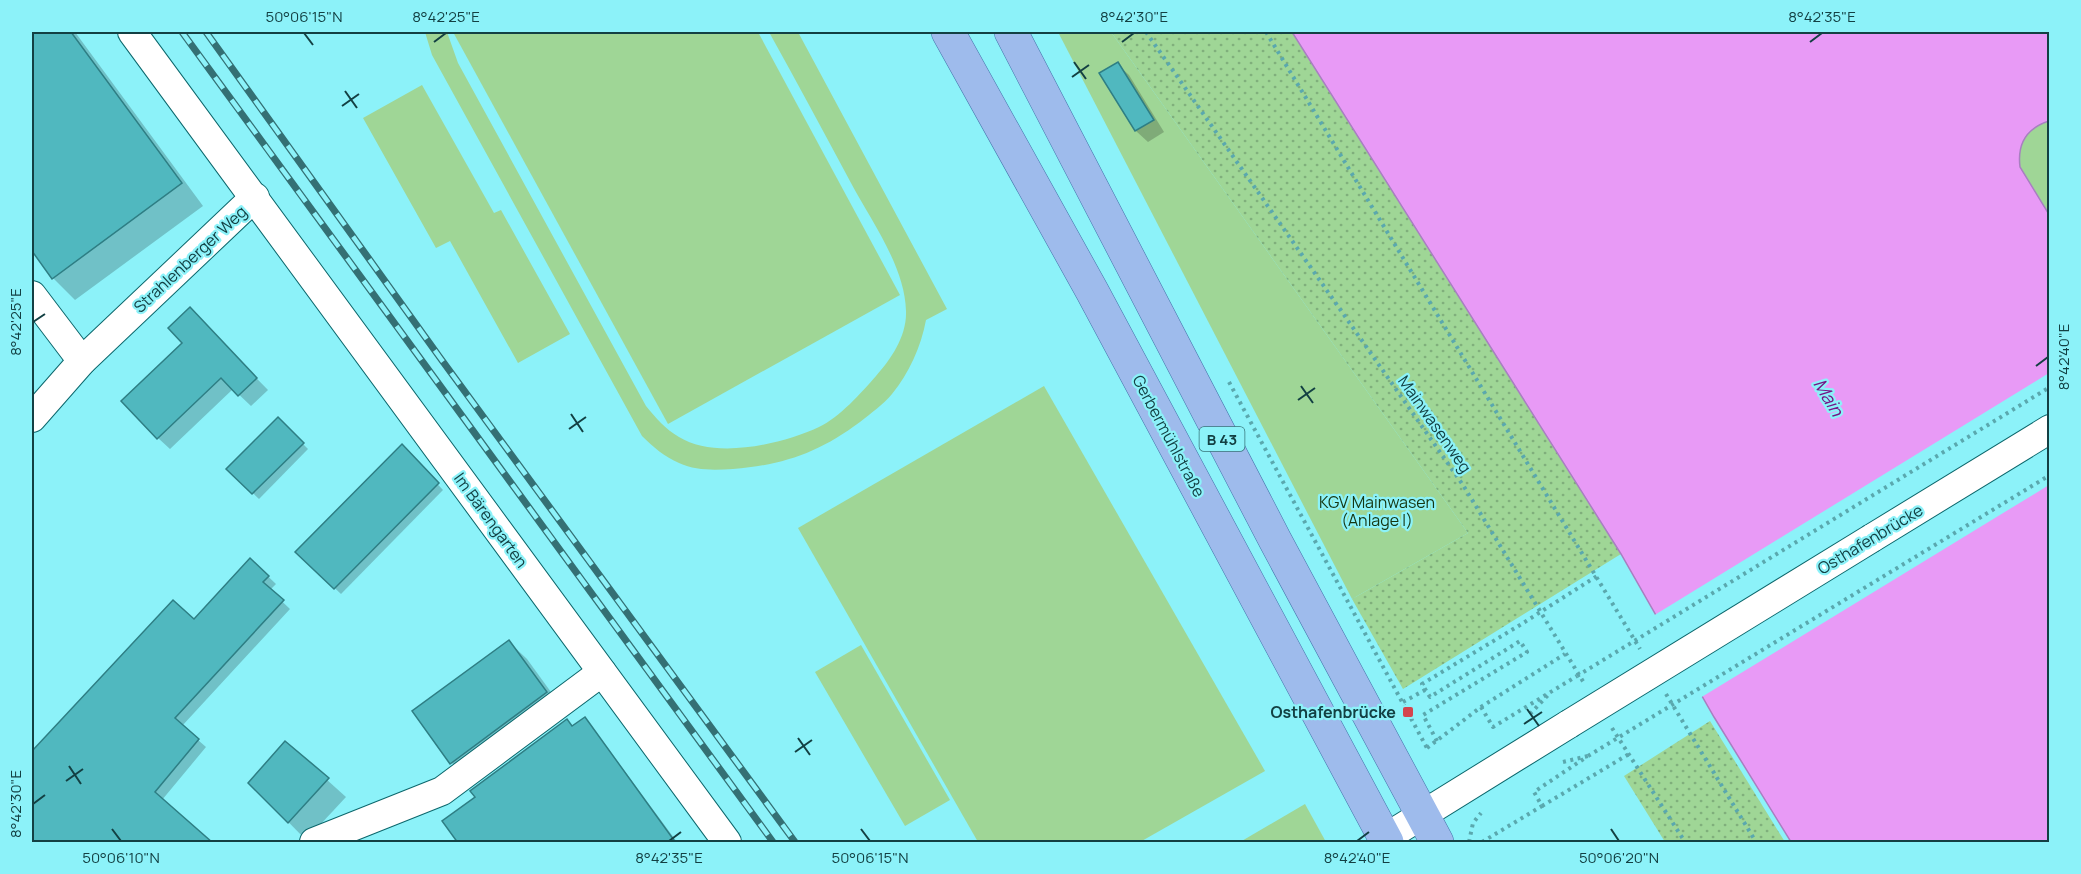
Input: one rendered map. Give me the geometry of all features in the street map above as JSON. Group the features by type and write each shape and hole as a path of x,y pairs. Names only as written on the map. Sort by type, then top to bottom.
{"main road":[{"name":"Gerbermühlstraße","path":"948,32 1092,291 1386,840"},
{"name":"B 43","path":"1011,32 1291,571 1430,829"}],"street":[{"name":"Strahlenberger Weg","path":"32,418 82,361 255,197 132,32"},
{"name":"Im Bärengarten","path":"255,197 727,843"},
{"path":"32,295 82,361"},
{"name":"Osthafenbrücke","path":"1386,840 1430,829 1569,723 2049,429"},
{"path":"314,843 442,790 602,672"}],"path":[{"name":"Mainwasenweg","path":"1146,32 1463,485 1584,684"},
{"path":"1266,32 1644,657"},
{"path":"1227,377 1427,748"},
{"path":"1481,707 1493,727 2049,387"},
{"path":"1542,806 1534,792 1588,756 2049,475"},
{"path":"1437,741 1423,715 1527,652 1520,641 1430,697 1422,684 1597,576"},
{"path":"1422,751 1481,707 1565,654"},
{"path":"1662,687 1756,843"},
{"path":"1403,702 1425,690"},
{"path":"1610,724 1685,843"},
{"path":"1482,843 1629,754"}],"green space":[{"path":"425,32 447,32 458,63 646,406 665,427 679,437 711,448 749,447 787,439 827,423 857,397 887,362 901,338 906,320 904,294 894,261 769,32 798,32 947,309 926,320 914,359 888,398 860,422 816,449 785,460 751,467 706,469 685,466 674,461 642,436 432,55"},
{"path":"453,32 758,32 900,295 668,424"},
{"name":"KGV Mainwasen (Anlage I)","path":"1058,32 1111,32 1468,533 1352,599"},
{"path":"1111,32 1292,32 1621,554 1403,689 1352,599 1468,533"},
{"path":"422,85 494,213 501,210 570,334 518,363 450,241 436,248 363,118"},
{"path":"2049,121 2049,216 2020,167 2019,158 2022,144 2029,132"},
{"path":"1044,386 1265,771 1140,842 978,842 798,528"},
{"path":"861,645 950,800 905,826 815,672"},
{"path":"1710,721 1785,842 1665,842 1624,776"},
{"path":"1305,804 1326,842 1240,842"}],"water":[{"name":"Main","path":"1292,32 2049,32 2049,121 2029,132 2022,144 2019,158 2020,167 2050,216 2049,842 1791,842 1714,717 1621,554"}],"pier":[{"path":"2049,373 2049,485 1700,698 1653,616"}],"building":[{"path":"32,32 71,32 182,183 52,279 32,251"},
{"path":"1118,62 1154,120 1135,131 1099,73"},
{"path":"190,307 257,378 238,396 221,378 157,439 121,401 182,343 168,328"},
{"path":"278,417 304,443 252,494 226,469"},
{"path":"402,444 439,483 334,589 295,552"},
{"path":"250,558 269,576 263,582 284,600 175,718 199,739 155,792 213,843 32,843 32,751 173,600 194,619"},
{"path":"509,640 547,692 450,764 412,711"},
{"path":"585,717 676,843 458,843 442,821 475,797 470,791 567,719 572,726"},
{"path":"285,741 329,778 288,823 248,783"}],"railway":[{"path":"182,32 773,842"},
{"path":"206,32 441,359 795,842"}],"place":[{"name":"Osthafenbrücke","path":"1408,712"}]}
